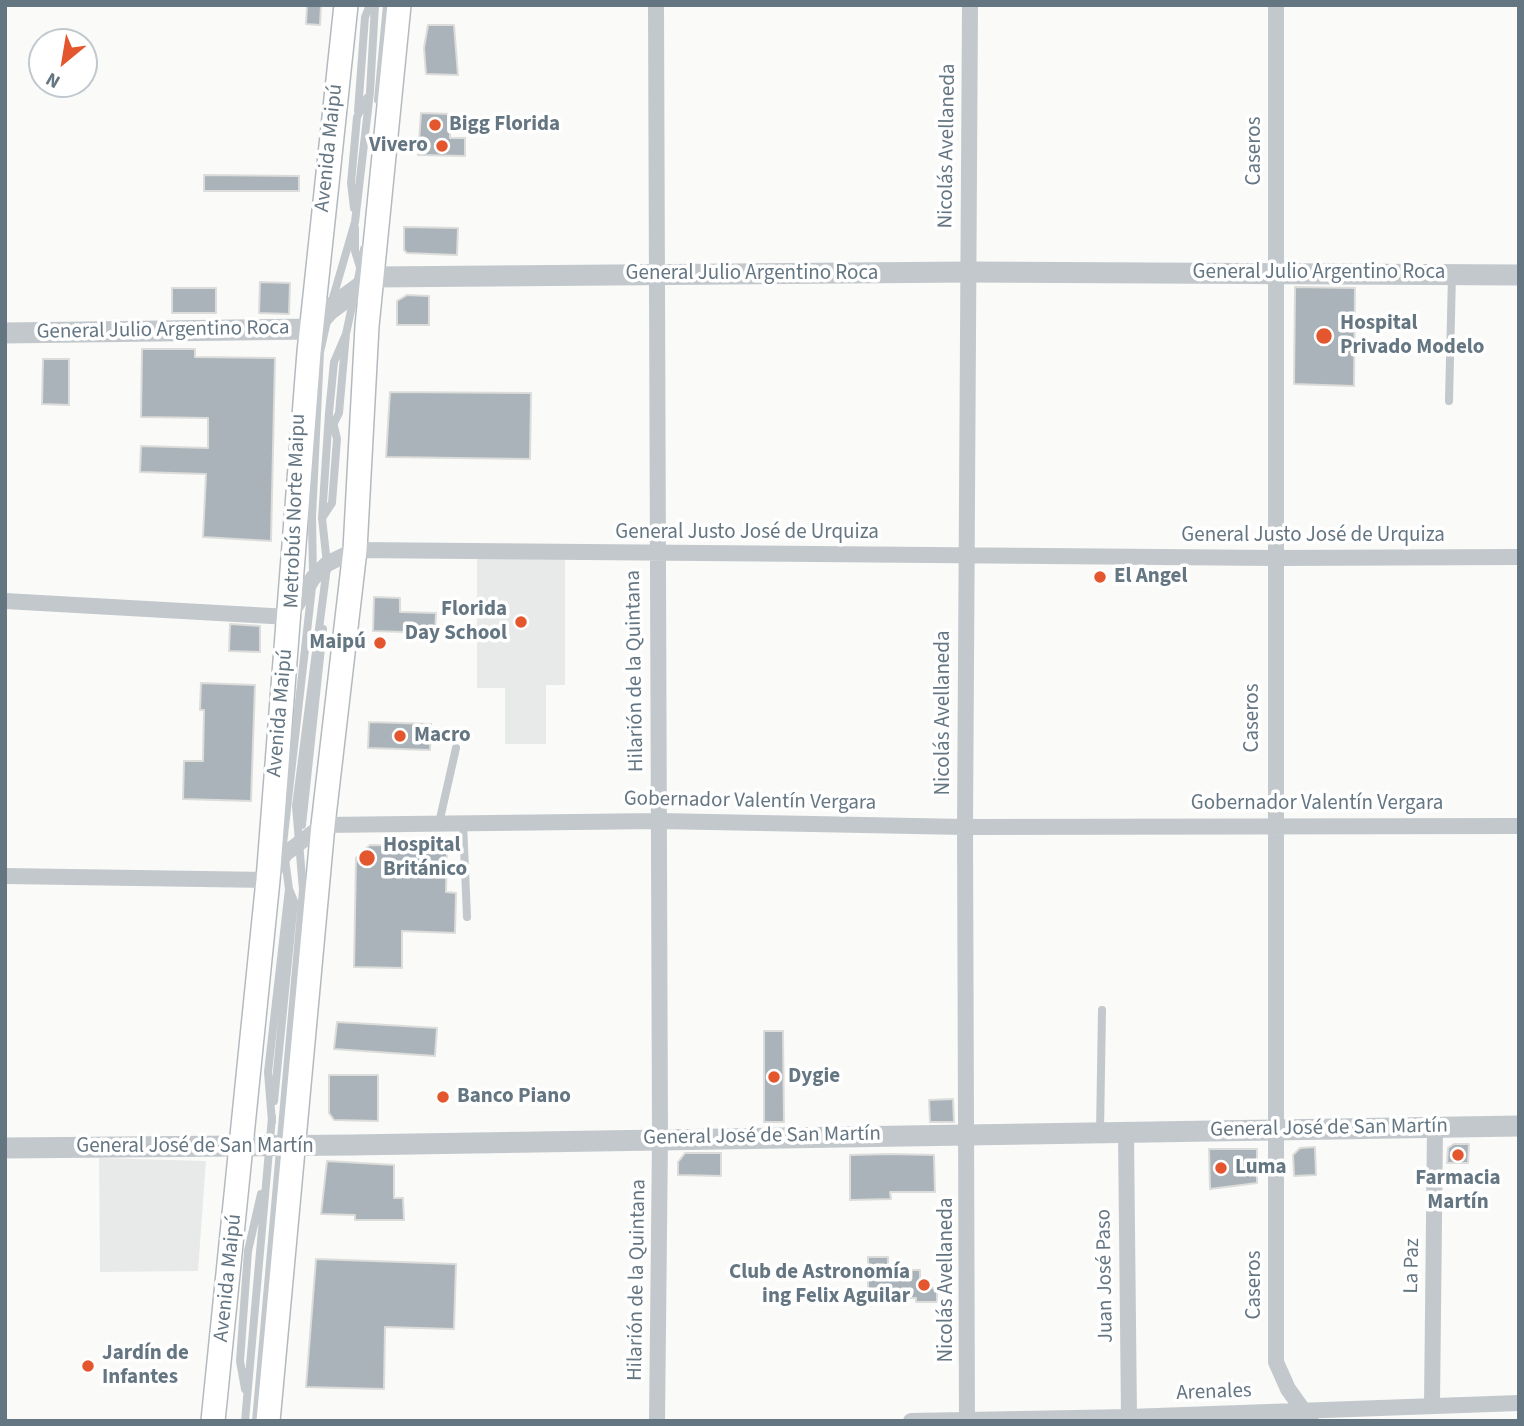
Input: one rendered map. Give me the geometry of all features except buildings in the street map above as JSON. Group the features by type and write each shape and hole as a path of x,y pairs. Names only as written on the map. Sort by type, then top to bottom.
{"main road":[{"name":"Avenida Maipú","path":"213,1421 242,1145 278,885 289,617 312,329 346,5"},
{"path":"268,1421 278,1150 323,825 355,550 368,327 364,278 399,5"}],"street":[{"name":"Hilarión de la Quintana","path":"656,5 660,1138 657,1421"},
{"name":"Nicolás Avellaneda","path":"967,1421 965,827 970,5"},
{"name":"Caseros","path":"1276,5 1276,1362 1288,1390 1307,1415"},
{"name":"General Julio Argentino Roca","path":"5,333 312,329 364,278 968,272 1519,275"},
{"name":"General Justo José de Urquiza","path":"289,617 313,578 327,564 355,550 1275,558 1519,557"},
{"path":"5,601 289,617"},
{"name":"Gobernador Valentín Vergara","path":"323,825 659,821 965,827 1519,825"},
{"path":"5,876 278,885 285,854 323,825"},
{"name":"General José de San Martín","path":"5,1147 242,1145 278,1150 660,1138 1100,1135 1277,1129 1519,1126"},
{"name":"La Paz","path":"1432,1405 1435,1127"},
{"name":"Juan José Paso","path":"1126,1134 1129,1417"},
{"name":"Arenales","path":"911,1421 1307,1415 1432,1405 1519,1403"}],"lane":[{"name":"Metrobús Norte Maipu","path":"360,91 365,17 373,5"},
{"name":"Metrobús Norte Maipu","path":"245,1421 247,1401 240,1361 248,1251 278,1150 272,1122 279,1005 276,980 278,885 285,854 283,844 313,578 312,517 320,352 329,310 355,222 370,92 373,5"},
{"path":"373,157 387,5"},
{"path":"360,91 362,108 367,118"},
{"path":"357,117 360,91"},
{"name":"Metrobús Norte Maipu","path":"355,222 351,183 357,117 370,92"},
{"name":"Metrobús Norte Maipu","path":"322,518 332,503 337,439 334,424 334,362 364,278 370,185"},
{"path":"355,222 355,251 364,278"},
{"path":"1450,401 1452,274"},
{"name":"Metrobús Norte Maipu","path":"256,1421 303,890 301,842 310,715 327,564 322,518 327,437 334,413"},
{"path":"334,413 337,439"},
{"name":"Metrobús Norte Maipu","path":"327,437 334,424"},
{"path":"439,823 456,748"},
{"path":"463,823 467,917"},
{"name":"Metrobús Norte Maipu","path":"278,885 294,901 287,982 279,1005"},
{"path":"1100,1135 1102,1010"}],"shaded area":[{"name":"Florida Day School","path":"477,559 565,559 565,685 546,685 546,744 505,744 505,688 477,688"},
{"path":"99,1158 206,1161 198,1271 100,1272"}],"place":[{"name":"Bigg Florida","path":"435,125"},
{"name":"Vivero","path":"442,146"},
{"name":"Hospital Privado Modelo","path":"1324,336"},
{"name":"El Angel","path":"1100,577"},
{"name":"Florida Day School","path":"521,622"},
{"name":"Maipú","path":"380,643"},
{"name":"Macro","path":"400,736"},
{"name":"Hospital Británico","path":"367,858"},
{"name":"Dygie","path":"774,1077"},
{"name":"Banco Piano","path":"443,1097"},
{"name":"Farmacia Martín","path":"1458,1155"},
{"name":"Luma","path":"1221,1168"},
{"name":"Club de Astronomía ing Felix Aguilar","path":"924,1285"},
{"name":"Jardín de Infantes","path":"88,1366"}]}
